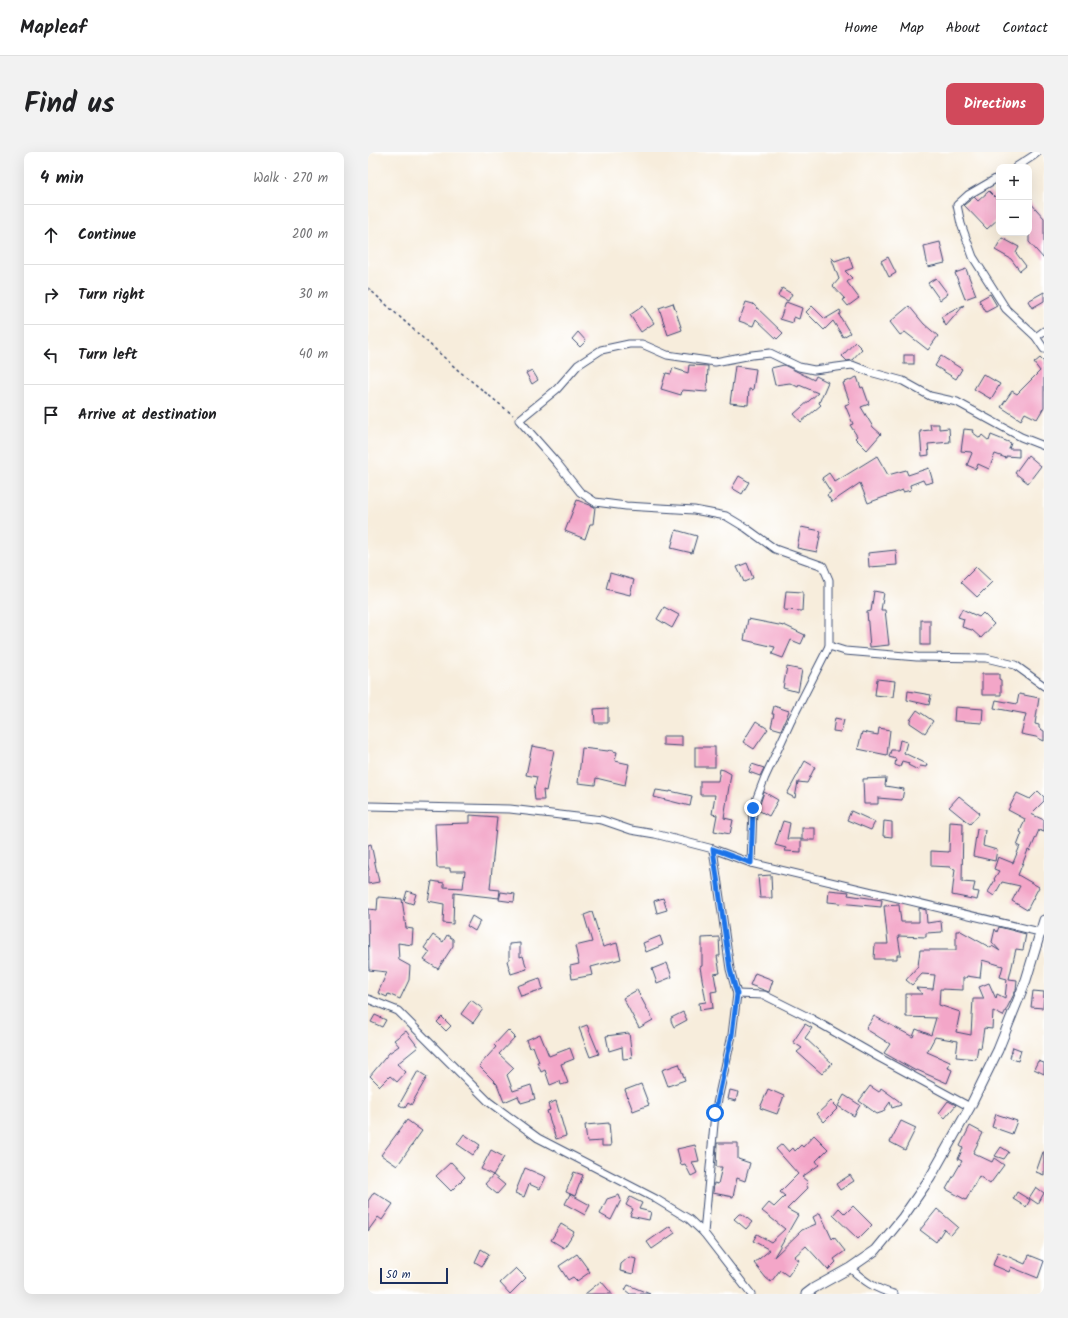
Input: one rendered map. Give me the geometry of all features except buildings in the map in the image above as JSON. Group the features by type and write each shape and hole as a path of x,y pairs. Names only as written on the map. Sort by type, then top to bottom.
{"street":[{"path":"1021,164 1038,152"},
{"path":"996,179 968,195 957,205 961,224 973,257 1006,309 1036,337 1044,349"},
{"path":"1036,337 1044,331"},
{"path":"751,863 753,808 765,777 790,723 829,646 829,580 823,566 775,549 726,516 694,510 626,506 595,502 580,492 520,420 557,389 578,366 601,350 628,344 642,344 667,355 715,362 770,353 799,367 814,370 852,365 870,372 903,381 930,396 957,402 1021,437 1044,446"},
{"path":"829,646 845,651 918,657 986,658 1015,664 1044,686"},
{"path":"368,806 510,809 602,820 631,830 655,834 713,849 751,863 1042,932"},
{"path":"704,1233 715,1113 732,1035 737,994 730,969 713,849"},
{"path":"806,1294 850,1268 876,1250 903,1217 930,1178 970,1107 998,1050 1026,980 1042,932 1044,920"},
{"path":"737,994 764,995 812,1019 970,1107"},
{"path":"368,999 398,1011 489,1102 538,1138 656,1199 689,1219 704,1233 751,1294"},
{"path":"850,1268 863,1280 882,1291 894,1294"}],"path":[{"path":"368,288 459,371 520,420"}],"route":[{"path":"715,1113 732,1035 737,994 730,969 713,849 751,863 753,808"}]}
